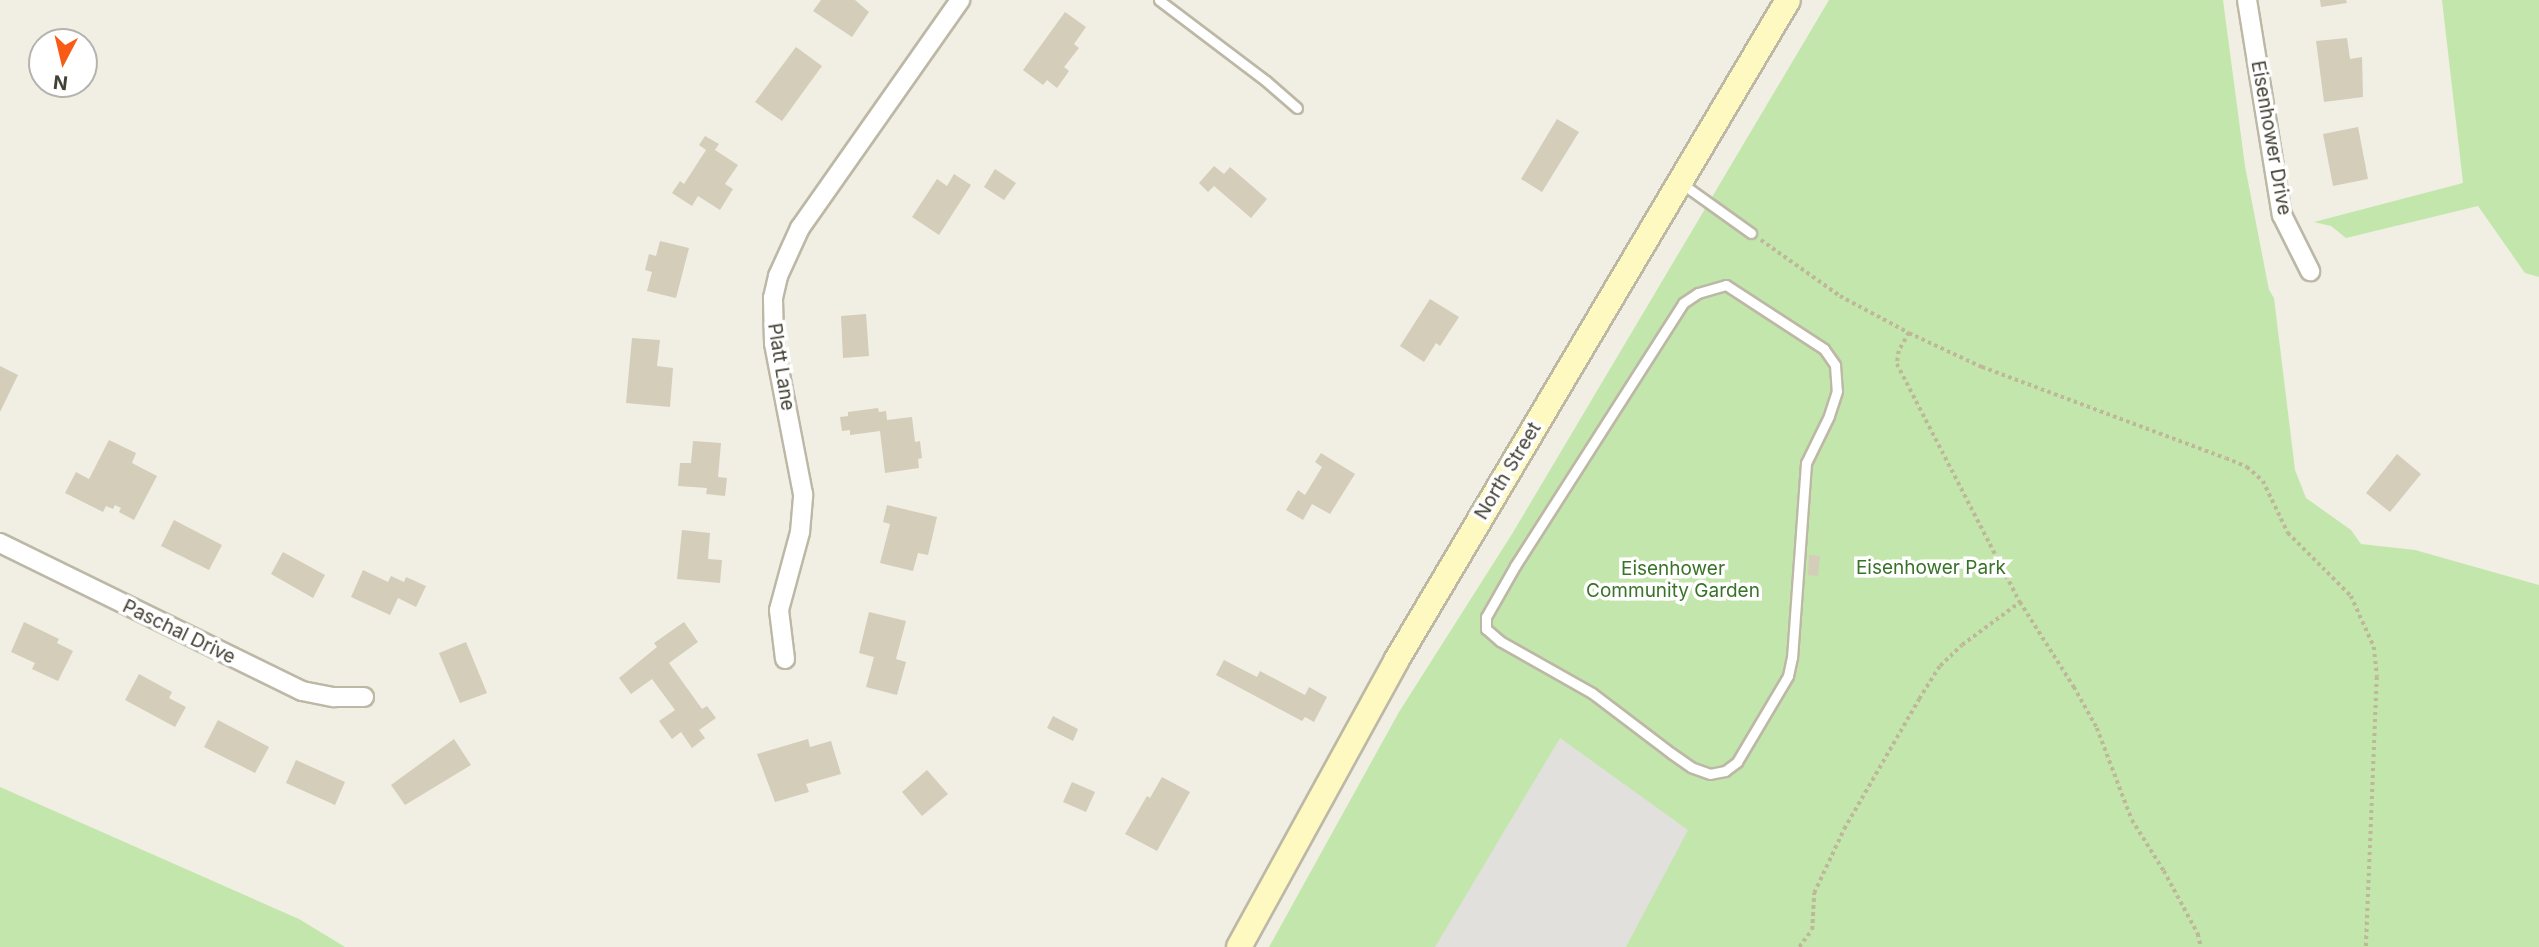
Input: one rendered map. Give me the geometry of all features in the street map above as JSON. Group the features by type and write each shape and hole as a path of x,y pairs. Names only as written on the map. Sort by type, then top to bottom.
{"main road":[{"name":"North Street","path":"1239,947 1396,661 1788,0"}],"street":[{"name":"Platt Lane","path":"785,659 779,610 800,532 803,494 774,343 773,309 778,276 800,228 960,0"},
{"name":"Eisenhower Drive","path":"2247,0 2282,215 2310,271"},
{"name":"Paschal Drive","path":"0,544 302,691 334,698 364,697"}],"lane":[{"path":"1159,0 1297,108"},
{"path":"1680,182 1751,233"},
{"path":"1726,285 1794,329 1824,349 1830,357 1835,365 1837,391 1829,416 1805,463 1792,657 1788,676 1737,762 1726,771 1710,774 1691,767 1592,693 1500,641 1486,629 1486,617 1515,566 1683,303 1698,293 1726,285"}],"path":[{"path":"1751,233 1840,296 1909,333 1994,371 2247,467 2263,481 2288,533 2351,597 2374,647 2377,677 2365,947"},
{"path":"1909,333 1899,351 1897,364 2020,602 2097,728 2132,820 2164,871 2198,934 2201,947"},
{"path":"1799,947 1812,930 1814,893 1844,829 1940,666 1962,645 2020,602"}],"green space":[{"name":"Eisenhower Park","path":"1829,0 2223,0 2245,166 2269,290 2274,298 2295,470 2306,498 2351,530 2361,544 2415,550 2539,585 2539,947 1269,947 1399,712 1512,534"},
{"path":"2442,0 2539,0 2539,277 2525,273 2478,206 2346,238 2331,226 2314,222 2463,183"},
{"path":"0,787 299,919 345,947 0,947"}],"shaded area":[{"path":"1560,738 1688,830 1626,947 1435,947"}],"building":[{"path":"821,0 855,0 869,12 852,37 813,11"},
{"path":"2320,0 2346,0 2347,3 2321,7"},
{"path":"1065,12 1086,27 1074,44 1079,48 1064,67 1069,71 1057,88 1047,80 1043,85 1023,70"},
{"path":"2347,38 2350,59 2362,57 2363,97 2324,102 2316,41"},
{"path":"796,47 822,66 782,121 755,102"},
{"path":"1557,119 1579,132 1542,192 1521,179"},
{"path":"2358,127 2368,179 2333,186 2323,134"},
{"path":"705,136 719,144 715,150 738,165 725,184 733,189 720,210 698,196 692,206 672,193 680,181 684,184 706,150 699,145"},
{"path":"1214,166 1224,174 1230,167 1267,199 1251,218 1214,186 1208,192 1199,183"},
{"path":"995,169 1016,183 1004,200 984,187"},
{"path":"954,174 971,185 939,235 912,217 937,179 947,186"},
{"path":"660,241 689,248 676,298 647,291 652,272 645,270 649,254 656,256"},
{"path":"1430,299 1459,317 1440,346 1436,343 1424,362 1400,346"},
{"path":"866,314 869,356 843,358 841,316"},
{"path":"632,338 660,340 657,366 673,368 670,407 626,403"},
{"path":"0,366 18,375 0,412"},
{"path":"878,408 879,412 886,411 887,420 912,417 915,442 920,441 922,458 918,459 919,468 885,473 880,431 850,435 850,430 842,431 840,417 848,416 848,412"},
{"path":"109,440 136,453 132,463 157,476 134,520 119,512 121,508 115,505 113,509 106,506 103,512 65,493 76,472 89,479"},
{"path":"693,441 721,443 718,477 727,478 725,496 706,494 707,488 678,486 680,463 691,463"},
{"path":"1321,453 1355,474 1330,514 1312,504 1303,520 1286,510 1298,490 1305,495 1322,467 1315,462"},
{"path":"2397,454 2421,474 2390,512 2366,493"},
{"path":"887,505 937,517 928,555 918,553 913,571 880,563 890,524 883,522"},
{"path":"174,520 222,545 209,570 161,546"},
{"path":"682,530 710,533 708,559 722,560 720,583 677,579"},
{"path":"283,552 325,575 313,598 271,574"},
{"path":"1809,555 1820,556 1818,576 1808,575"},
{"path":"363,570 388,582 391,576 404,582 406,577 426,586 416,607 398,598 390,615 351,597"},
{"path":"869,612 906,621 896,659 906,662 897,695 866,687 874,657 859,653"},
{"path":"24,622 59,639 57,643 73,651 58,681 32,669 35,663 11,652"},
{"path":"684,622 698,642 669,663 702,709 707,706 716,718 699,730 705,738 692,748 681,732 672,739 659,721 675,710 652,679 631,694 619,678 657,647 654,643"},
{"path":"466,642 487,693 460,703 439,653"},
{"path":"1224,660 1257,677 1260,671 1305,695 1309,687 1327,697 1314,722 1305,717 1302,721 1216,675"},
{"path":"139,674 172,692 169,698 186,707 175,727 125,700"},
{"path":"1053,716 1078,729 1073,741 1047,728"},
{"path":"218,720 269,747 255,773 204,747"},
{"path":"454,739 471,765 405,805 391,785"},
{"path":"808,739 810,747 831,741 841,774 806,784 809,792 775,802 757,754"},
{"path":"296,760 345,782 335,805 286,783"},
{"path":"927,770 948,794 922,816 902,792"},
{"path":"1162,777 1190,792 1157,851 1125,834 1147,796 1150,798"},
{"path":"1072,782 1095,792 1086,812 1063,802"}],"park label":[{"name":"Eisenhower Community Garden","path":"1673,580"}]}
